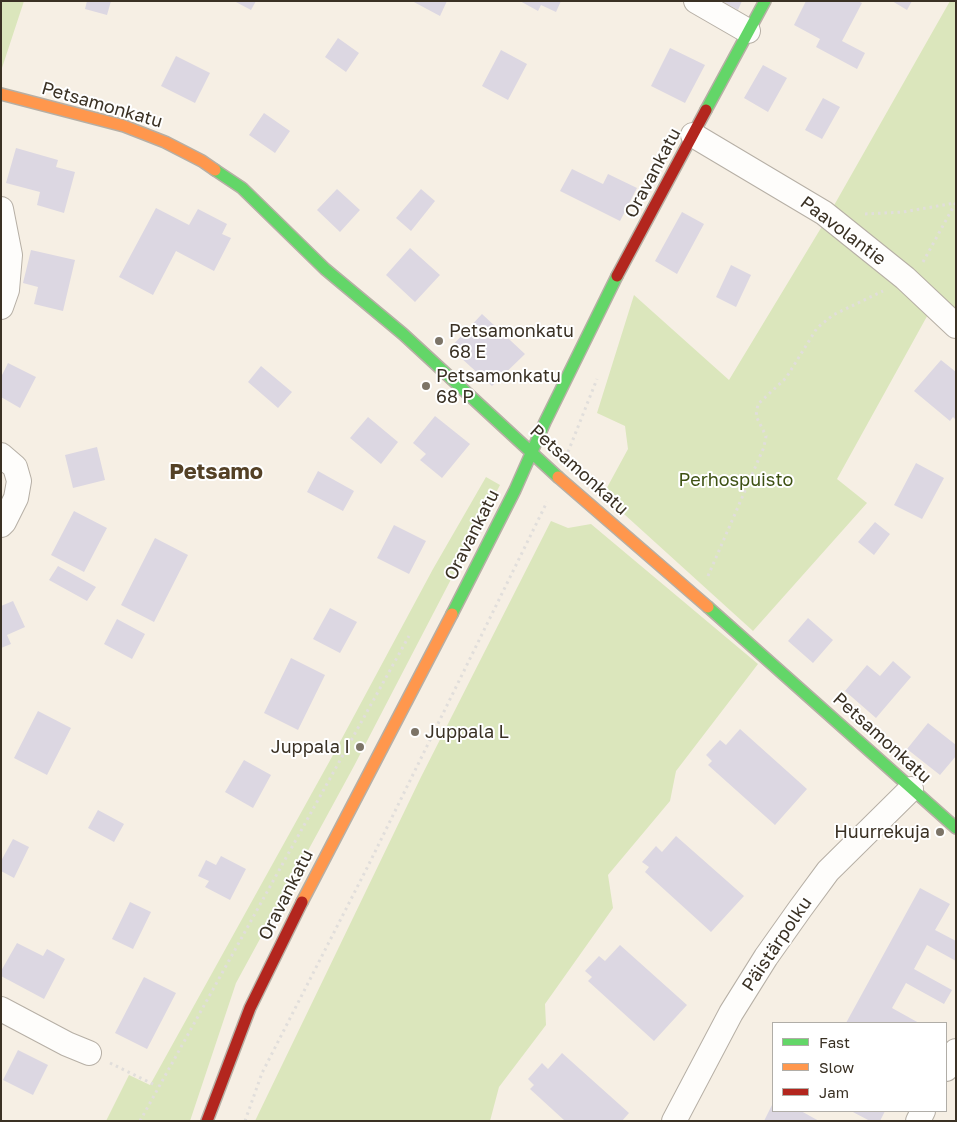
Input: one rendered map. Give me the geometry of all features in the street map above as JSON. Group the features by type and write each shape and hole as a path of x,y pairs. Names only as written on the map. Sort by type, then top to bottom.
{"street":[{"path":"696,1 748,30"},
{"name":"Oravankatu","path":"207,1121 250,1008 283,938 374,766 614,284 765,1"},
{"name":"Petsamonkatu","path":"1,94 124,126 165,142 202,162 242,188 325,269 403,334 532,452 765,656 956,828"},
{"name":"Paavolantie","path":"693,135 824,213 908,281 956,326"},
{"path":"1,209 10,255 7,290 1,307"},
{"path":"1,455 15,467 19,481 16,498 1,525"},
{"name":"Päistärpolku","path":"674,1121 731,1013 766,957 800,908 828,871 911,789"},
{"path":"1,1009 67,1044 89,1053"},
{"path":"947,1067 956,1051"},
{"name":"Oravankatu","path":"217,1121 220,1090"}],"path":[{"path":"824,213 850,215 903,212 956,202"},
{"path":"698,599 764,447 766,436 756,416 758,404 786,378 817,328 833,315 908,281 926,259 956,202"},
{"path":"245,1121 262,1073 370,864 559,476 599,372"},
{"path":"140,1121 157,1086 413,629"},
{"path":"89,1053 157,1086"}],"green space":[{"path":"1,1 24,1 1,71"},
{"name":"Perhospuisto","path":"950,1 956,1 956,318 936,300 837,479 867,503 753,631 603,495 628,449 625,426 597,413 634,295 729,380 824,223"},
{"path":"486,477 500,485 354,766 236,983 190,1121 106,1121 129,1075 150,1085 333,755 433,569"},
{"path":"551,521 568,528 591,524 758,664 676,771 670,801 608,875 613,908 545,1004 546,1025 499,1087 490,1121 255,1121 421,777"}],"building":[{"path":"87,1 111,1 107,15 85,9"},
{"path":"234,1 256,1 251,10"},
{"path":"412,1 447,1 440,16"},
{"path":"520,1 561,1 556,12 541,5 538,11"},
{"path":"722,1 742,1 738,10"},
{"path":"806,1 858,1 862,3 842,41 865,53 857,69 816,47 820,39 794,25"},
{"path":"892,1 912,1 907,10"},
{"path":"338,38 359,53 346,72 325,57"},
{"path":"670,48 705,65 685,103 651,86"},
{"path":"501,50 527,64 508,100 482,86"},
{"path":"176,56 210,73 195,103 161,86"},
{"path":"763,65 787,78 768,112 744,98"},
{"path":"823,98 840,107 822,139 805,130"},
{"path":"264,113 290,131 275,153 249,135"},
{"path":"16,148 58,160 56,167 75,172 64,213 37,205 40,192 6,183"},
{"path":"572,169 603,184 608,174 637,188 620,221 560,191"},
{"path":"337,189 360,210 340,232 317,210"},
{"path":"421,189 435,201 411,231 396,218"},
{"path":"156,208 189,225 198,209 227,224 222,234 231,238 214,271 176,251 153,295 119,277"},
{"path":"682,212 704,224 677,274 655,261"},
{"path":"410,248 440,275 415,302 386,275"},
{"path":"31,250 75,260 63,311 34,304 38,287 23,283"},
{"path":"731,265 751,275 736,307 716,297"},
{"path":"482,314 525,354 492,386 450,348"},
{"path":"941,360 956,372 956,420 953,417 950,421 914,391"},
{"path":"8,363 36,377 20,408 1,397 1,377"},
{"path":"261,366 292,392 278,408 248,382"},
{"path":"435,416 470,444 442,478 420,460 426,454 413,443"},
{"path":"368,417 398,442 381,464 350,438"},
{"path":"97,447 105,480 73,488 65,455"},
{"path":"916,463 944,478 922,519 894,505"},
{"path":"318,471 354,491 343,511 307,492"},
{"path":"74,511 107,528 84,572 51,555"},
{"path":"875,522 890,534 874,555 858,542"},
{"path":"394,525 426,541 409,574 377,558"},
{"path":"155,538 188,555 154,622 121,605"},
{"path":"58,566 96,587 87,601 49,580"},
{"path":"13,601 25,627 7,635 11,644 1,648 1,606"},
{"path":"330,608 357,622 340,653 313,639"},
{"path":"808,618 833,640 813,663 788,641"},
{"path":"117,619 145,634 132,659 104,644"},
{"path":"291,658 325,675 298,730 264,713"},
{"path":"893,661 911,677 876,718 845,691 867,665 880,676"},
{"path":"38,711 71,728 47,775 14,758"},
{"path":"928,723 956,745 956,756 940,775 907,749"},
{"path":"740,729 807,789 775,825 708,765 712,761 706,755 720,740 726,745"},
{"path":"244,760 271,775 253,808 225,792"},
{"path":"98,810 124,824 114,842 88,828"},
{"path":"676,836 744,896 711,932 645,872 649,867 642,862 656,846 662,852"},
{"path":"13,839 29,847 14,878 1,871 1,861"},
{"path":"221,856 246,869 230,900 205,887 209,881 198,876 206,860 216,865"},
{"path":"920,888 950,904 935,930 956,941 956,961 927,945 914,969 952,990 944,1004 906,983 892,1008 917,1022 847,1022"},
{"path":"130,902 151,912 133,949 112,939"},
{"path":"17,943 43,956 47,949 65,959 44,999 1,976 1,971"},
{"path":"620,945 687,1005 654,1041 588,981 592,977 585,971 599,956 605,961"},
{"path":"144,977 176,993 147,1049 115,1033"},
{"path":"18,1050 48,1065 33,1095 3,1080"},
{"path":"562,1053 629,1113 622,1121 565,1121 530,1089 534,1085 528,1079 542,1063 548,1069"},
{"path":"772,1105 772,1112 803,1112 819,1121 764,1121"},
{"path":"853,1112 884,1112 880,1121 870,1121"}],"traffic: fast":[{"path":"706,110 765,1"},
{"path":"215,170 242,188 325,269 403,334 558,477"},
{"path":"452,614 515,490 545,422 617,276"},
{"path":"708,607 956,828"}],"traffic: slow":[{"path":"1,94 124,126 165,142 202,161 215,170"},
{"path":"558,477 708,607"},
{"path":"302,902 452,614"}],"traffic: jam":[{"path":"617,276 706,110"},
{"path":"207,1121 250,1008 302,902"}],"place":[{"name":"Petsamonkatu 68 E","path":"439,341"},
{"name":"Petsamonkatu 68 P","path":"426,386"},
{"name":"Juppala L","path":"415,732"},
{"name":"Juppala I","path":"360,747"},
{"name":"Huurrekuja","path":"940,832"}],"district":[{"name":"Petsamo","path":"216,472"}]}
